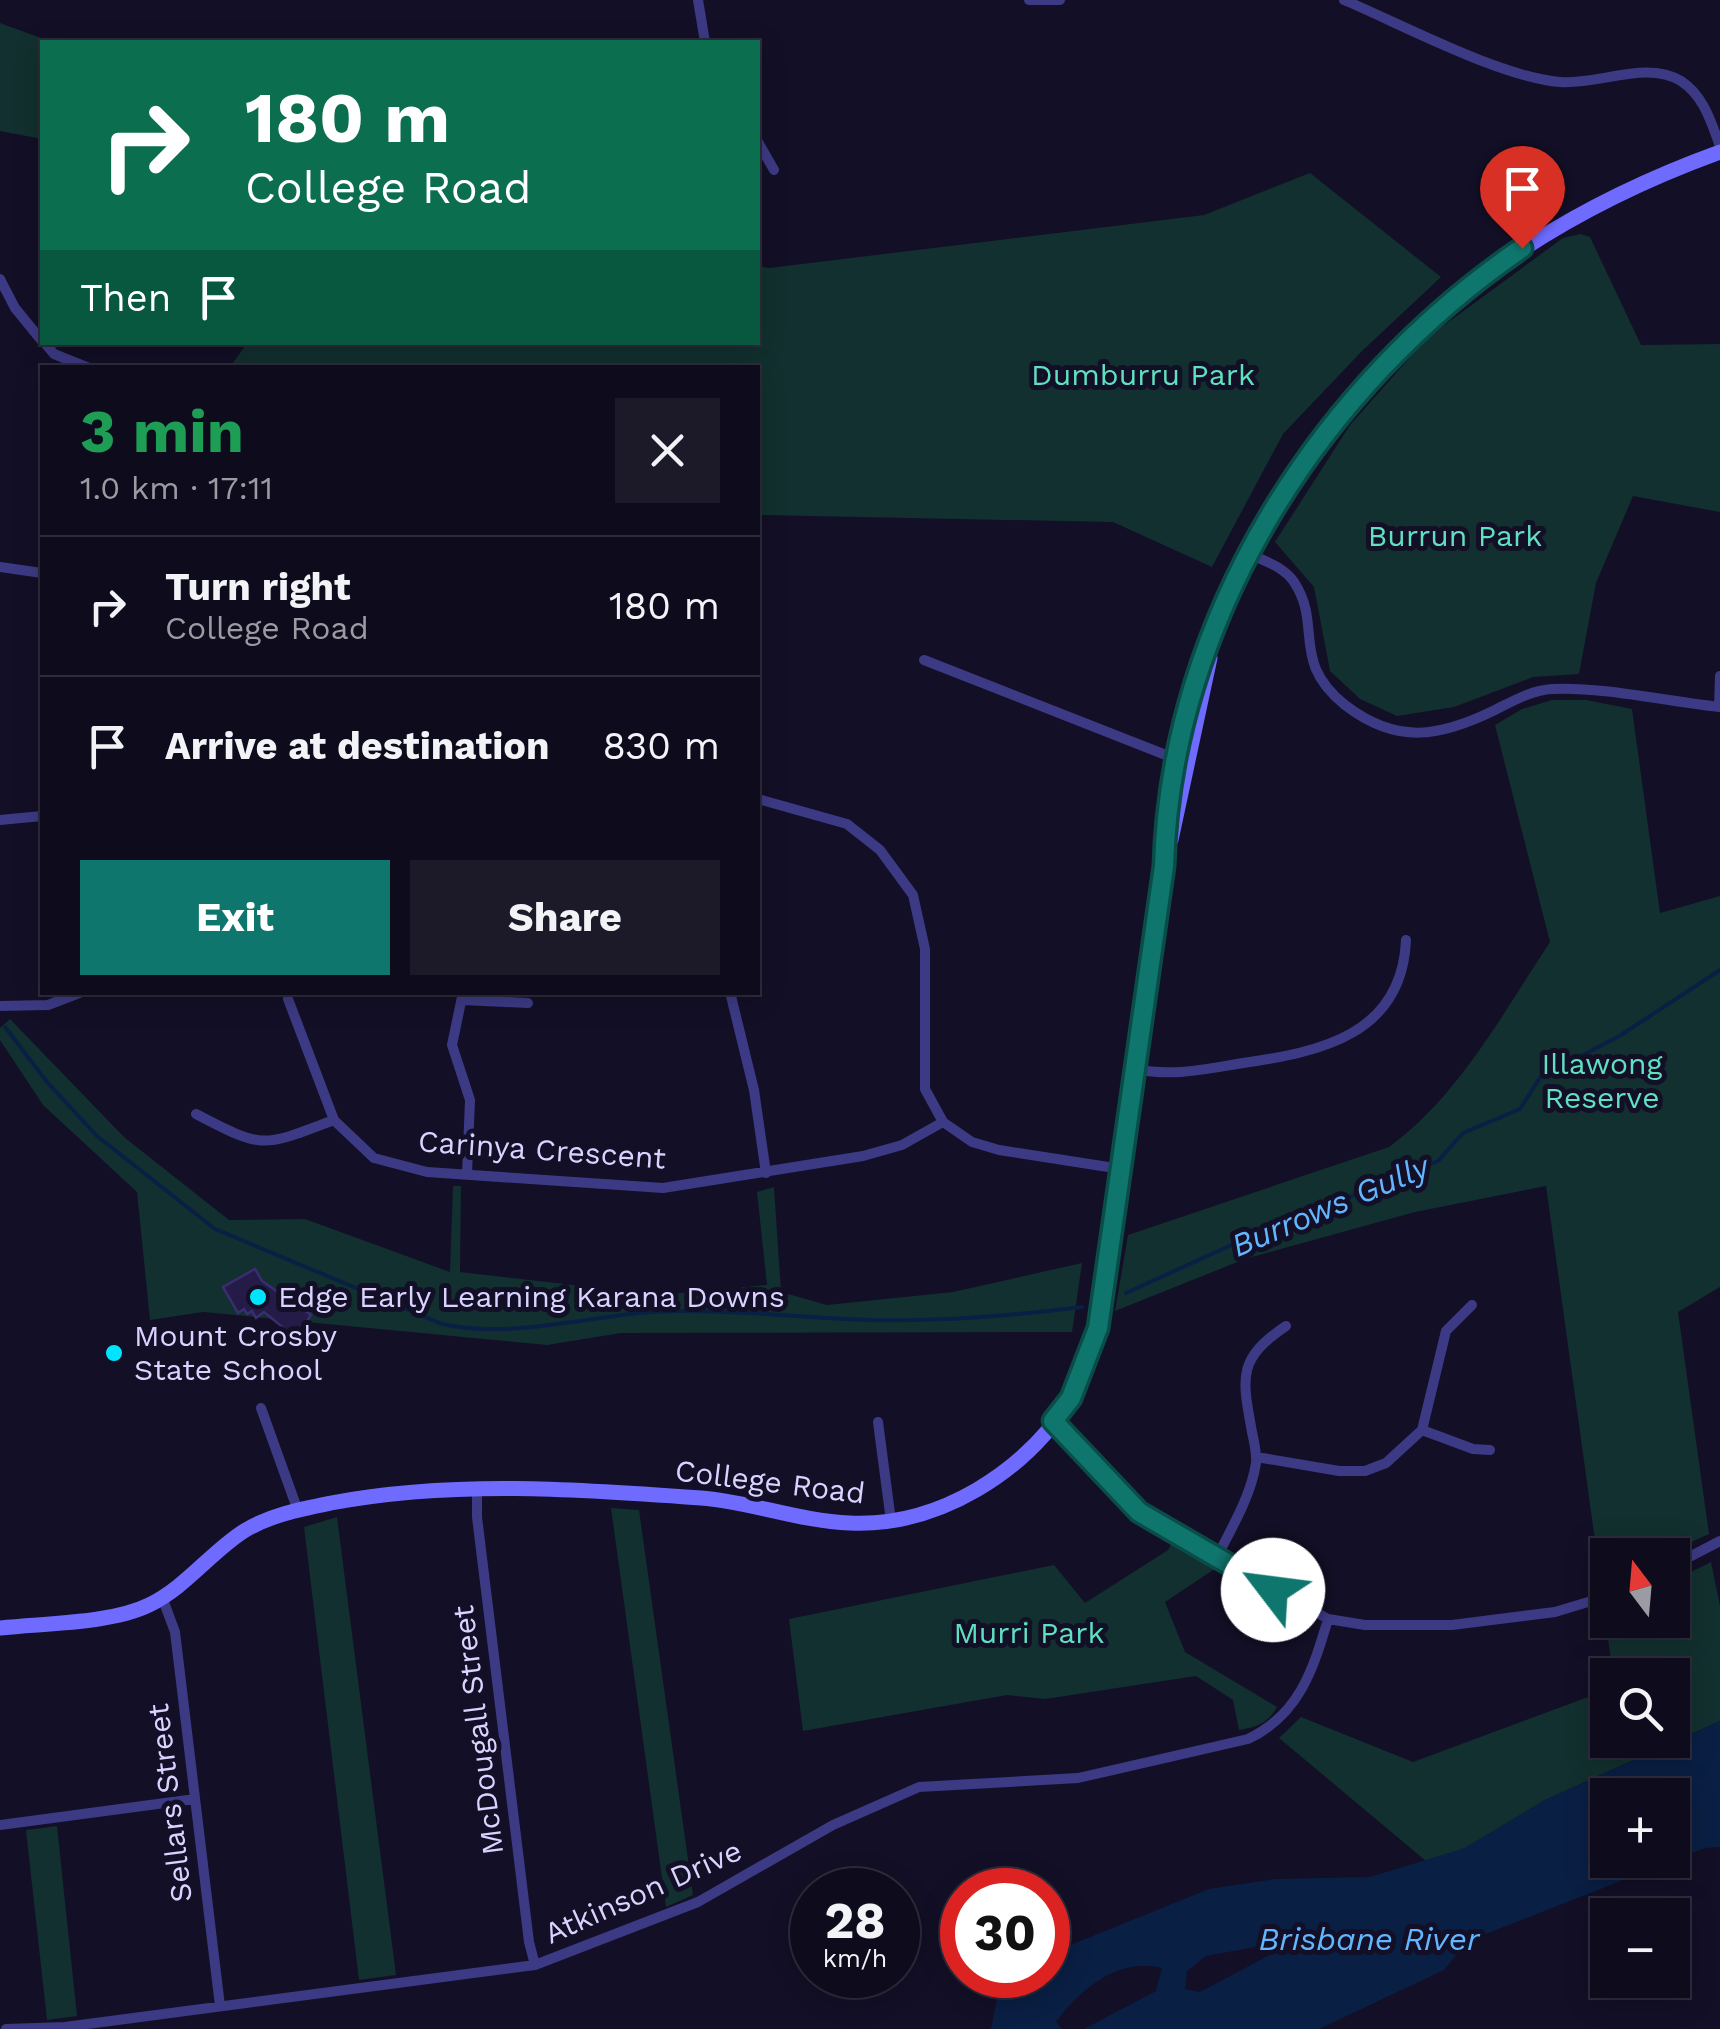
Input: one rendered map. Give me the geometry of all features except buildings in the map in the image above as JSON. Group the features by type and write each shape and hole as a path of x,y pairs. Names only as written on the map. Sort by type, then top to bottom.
{"main road":[{"name":"College Road","path":"0,1628 128,1614 162,1597 240,1533 260,1522 298,1511 407,1492 477,1488 704,1498 806,1519 853,1523 891,1520 941,1508 984,1486 1040,1440 1071,1398 1098,1328 1164,866 1165,810 1180,760 1195,673 1250,554 1336,418 1436,313 1476,279 1572,217 1638,183 1720,149"}],"street":[{"path":"698,0 704,40"},
{"path":"1030,0 1060,0"},
{"path":"1344,0 1530,76 1584,82 1645,72 1680,80 1702,101 1720,149"},
{"path":"760,146 774,170"},
{"path":"0,279 40,338"},
{"path":"46,345 54,354 81,365"},
{"path":"1250,554 1278,567 1294,582 1302,599 1313,667 1326,688 1372,723 1389,729 1422,734 1448,731 1528,694 1557,688 1719,707 1720,676"},
{"path":"0,567 40,573"},
{"path":"924,660 1180,760"},
{"path":"760,800 848,824 880,850 913,895 925,950 925,1089 942,1122 972,1142 999,1150 1121,1169"},
{"path":"0,820 40,816"},
{"path":"1135,1069 1166,1075 1308,1054 1338,1042 1364,1026 1389,997 1403,968 1406,940"},
{"path":"0,1006 48,1005 74,995"},
{"path":"731,995 754,1090 766,1173"},
{"path":"467,1174 470,1100 452,1045 463,996 528,1002"},
{"name":"Carinya Crescent","path":"288,999 334,1120 374,1158 427,1172 662,1188 891,1150 942,1122"},
{"path":"196,1114 249,1142 270,1142 334,1120"},
{"path":"1257,1457 1365,1472 1406,1449 1422,1430 1446,1331 1472,1305"},
{"path":"1218,1557 1244,1501 1257,1457 1244,1388 1246,1363 1258,1344 1286,1326"},
{"path":"261,1408 298,1511"},
{"path":"1053,1421 1139,1512 1328,1619 1365,1625 1452,1625 1554,1612 1590,1601"},
{"path":"878,1422 891,1520"},
{"path":"1422,1430 1473,1449 1490,1450"},
{"name":"McDougall Street","path":"477,1488 477,1517 535,1966"},
{"path":"1690,1557 1720,1541"},
{"name":"Sellars Street","path":"162,1597 176,1632 220,2006"},
{"name":"Atkinson Drive","path":"6,2029 65,2027 535,1966 698,1902 832,1825 919,1788 1078,1778 1248,1739 1272,1728 1303,1691 1328,1619"},
{"path":"0,1825 195,1799"}],"green space":[{"path":"0,23 47,40 40,40 40,139 0,131"},
{"name":"Dumburru Park","path":"1310,173 1441,277 1362,351 1283,434 1212,567 1113,522 760,515 760,365 231,365 246,345 760,345 760,266 1204,215"},
{"name":"Burrun Park","path":"1580,234 1590,237 1641,345 1720,344 1720,512 1633,496 1596,583 1579,674 1533,677 1454,707 1397,716 1360,699 1330,671 1314,587 1275,542 1350,425 1428,337 1563,238"},
{"name":"Illawong Reserve","path":"1552,700 1586,700 1632,709 1660,913 1720,896 1720,1287 1678,1312 1709,1534 1690,1543 1690,1538 1595,1538 1546,1186 1415,1212 1245,1259 1115,1311 1128,1235 1389,1147 1437,1104 1478,1052 1550,942 1495,725 1522,709"},
{"path":"10,1019 124,1137 229,1220 305,1219 450,1272 453,1186 461,1186 460,1272 660,1295 767,1285 757,1192 774,1187 781,1292 827,1305 953,1292 1082,1263 1072,1332 621,1333 547,1345 203,1312 150,1320 137,1192 43,1105 0,1040 0,1028"},
{"path":"611,1508 639,1510 693,1895 666,1907"},
{"path":"337,1517 396,1975 359,1980 304,1527"},
{"name":"Murri Park","path":"1172,1543 1216,1568 1165,1602 1185,1652 1277,1707 1261,1723 1239,1730 1233,1700 1196,1676 1045,1699 1007,1695 803,1731 789,1619 1054,1565 1085,1603 1168,1550"},
{"path":"1711,1562 1720,1606 1720,1721 1690,1735 1690,1658 1611,1658 1608,1638 1690,1638 1690,1572"},
{"path":"1590,1696 1590,1758 1638,1758 1545,1800 1465,1848 1426,1861 1279,1738 1301,1717 1413,1762"},
{"path":"57,1826 77,2016 47,2020 26,1830"}],"water":[{"name":"Brisbane River","path":"1720,1721 1720,1847 1690,1854 1690,1778 1594,1778 1638,1758 1690,1758 1690,1735"},
{"name":"Brisbane River","path":"1590,1780 1590,1878 1629,1878 1468,1941 1444,1970 1319,2029 1084,2029 1156,1991 1162,1968 1146,1966 1102,1978 1056,2022 1062,2029 991,2029 997,1998 1070,1998 1070,1945 1209,1889 1275,1879 1370,1877 1465,1848 1545,1800","holes":["1300,1939 1200,1992 1185,1989 1187,1971 1206,1956"]}],"waterway":[{"name":"Burrows Gully","path":"1126,1293 1238,1242 1438,1161 1463,1133 1520,1109 1540,1078 1621,1035 1720,970"},
{"name":"Burrows Gully","path":"5,1027 47,1082 97,1136 215,1229 442,1324 500,1329 678,1311 922,1320 1082,1307"}],"place":[{"name":"Edge Early Learning Karana Downs","path":"258,1297"},
{"name":"Mount Crosby State School","path":"114,1353"}],"route":[{"path":"1273,1590 1139,1512 1053,1421 1071,1398 1098,1328 1164,866 1165,810 1174,758 1195,673 1250,554 1317,442 1396,350 1476,279 1522,248"}]}
